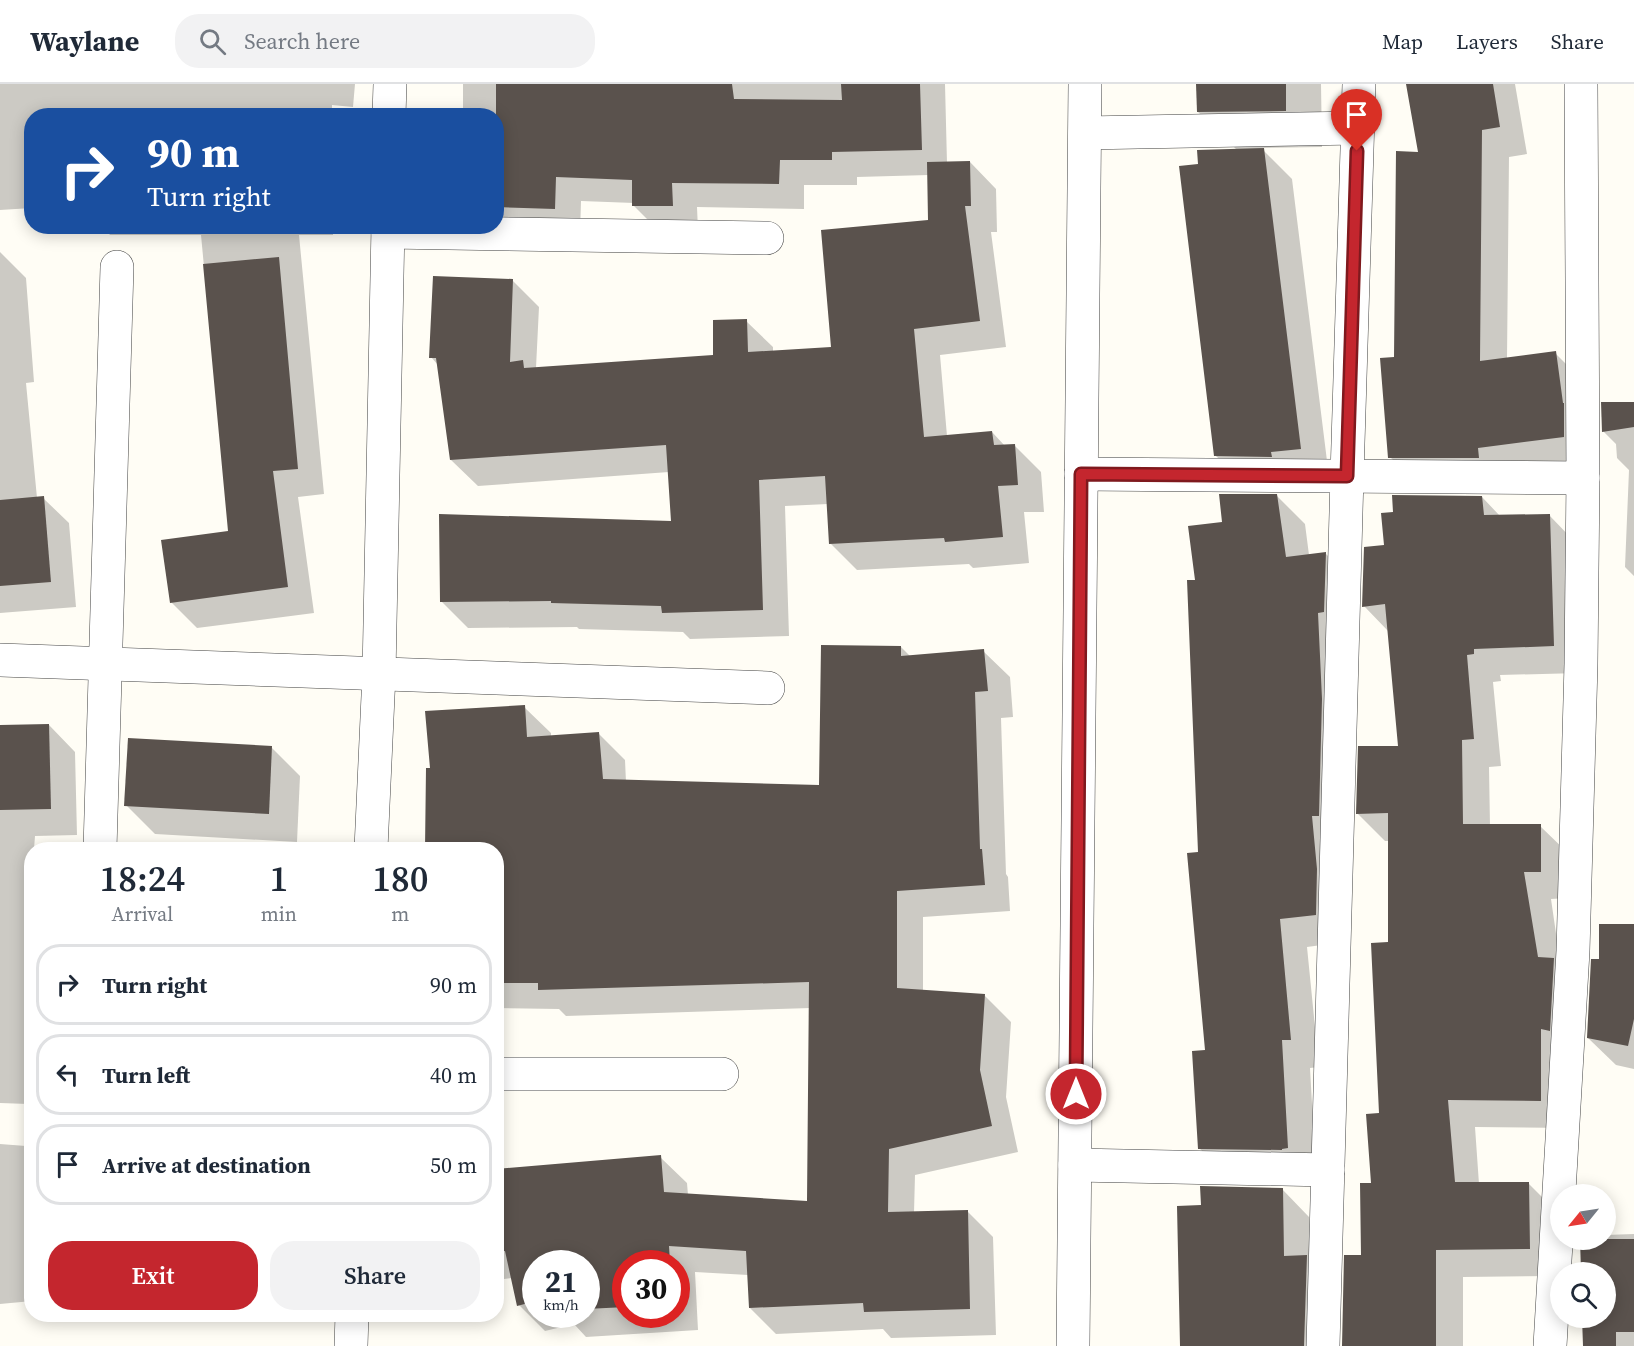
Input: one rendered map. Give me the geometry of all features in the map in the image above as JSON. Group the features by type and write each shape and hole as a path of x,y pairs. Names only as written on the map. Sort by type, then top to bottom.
{"street":[{"path":"389,108 390,84"},
{"path":"1073,1346 1085,84"},
{"path":"1323,1346 1359,84"},
{"path":"1550,1346 1573,951 1581,664 1583,478 1581,84"},
{"path":"1085,133 1358,128"},
{"path":"504,232 767,238"},
{"path":"372,842 379,674 388,234"},
{"path":"100,842 117,267"},
{"path":"1081,474 1583,478"},
{"path":"0,660 768,688"},
{"path":"504,1074 722,1074"},
{"path":"1075,1165 1328,1170"},
{"path":"351,1346 352,1322"}],"building":[{"path":"496,84 732,84 734,99 842,100 841,84 920,84 922,150 832,152 832,160 780,160 779,184 672,183 673,206 632,206 632,180 556,177 555,209 504,207 504,108 496,108"},
{"path":"1196,84 1286,84 1286,111 1197,112"},
{"path":"1406,84 1493,84 1500,127 1482,130 1480,361 1556,351 1564,403 1564,437 1478,448 1479,458 1388,458 1380,358 1394,357 1396,151 1418,152"},
{"path":"1264,148 1301,449 1271,452 1272,457 1214,456 1179,166 1198,164 1197,150"},
{"path":"970,161 971,206 965,206 980,321 914,329 924,437 992,431 994,445 1015,444 1018,485 998,486 1003,537 945,542 944,538 829,544 825,476 759,480 763,610 662,613 661,606 551,603 551,601 440,602 439,514 671,521 666,445 450,460 436,358 429,358 433,276 513,279 510,362 523,360 524,368 713,355 713,320 747,319 748,352 831,347 821,230 928,220 927,162"},
{"path":"279,257 298,469 273,471 288,587 170,603 161,540 228,531 203,264"},
{"path":"1601,402 1634,402 1634,427 1602,432"},
{"path":"1219,494 1277,494 1286,557 1326,552 1324,612 1318,613 1322,699 1319,816 1312,816 1317,869 1316,915 1280,919 1291,1040 1282,1040 1288,1148 1282,1150 1198,1149 1192,1051 1205,1050 1187,853 1198,852 1187,580 1195,580 1188,526 1222,522"},
{"path":"1392,495 1482,496 1484,515 1550,514 1554,646 1474,649 1474,654 1467,655 1474,739 1462,740 1463,824 1541,824 1541,872 1524,872 1538,957 1554,958 1550,1031 1541,1029 1541,1101 1448,1100 1455,1182 1529,1182 1530,1249 1436,1250 1436,1346 1342,1346 1344,1255 1361,1255 1360,1183 1371,1183 1366,1114 1379,1113 1371,943 1388,942 1388,813 1356,814 1358,746 1398,746 1385,604 1362,607 1364,547 1384,545 1381,513 1393,512"},
{"path":"44,496 51,582 0,586 0,500"},
{"path":"821,645 901,646 901,656 984,649 988,691 975,692 980,849 982,849 985,885 897,891 897,988 985,994 980,1070 992,1126 889,1149 888,1212 968,1210 970,1309 864,1312 863,1303 749,1308 746,1251 669,1246 669,1250 612,1250 612,1308 600,1308 600,1250 522,1250 522,1305 517,1306 504,1251 504,1168 661,1155 664,1192 807,1201 809,982 538,990 538,983 504,983 504,842 425,842 426,768 430,768 425,711 525,705 527,737 599,732 603,779 819,785"},
{"path":"49,724 51,809 0,810 0,725"},
{"path":"128,738 272,746 269,814 124,806"},
{"path":"1599,924 1634,924 1634,1019 1628,1046 1587,1038 1591,959 1599,959"},
{"path":"1200,1186 1283,1188 1284,1256 1307,1255 1304,1346 1180,1346 1177,1206 1201,1205"},
{"path":"1616,1239 1634,1239 1634,1332 1616,1332 1616,1346 1583,1346 1582,1328 1616,1328 1616,1262 1581,1262 1580,1250 1616,1250"}],"route":[{"path":"1076,1094 1081,474 1347,476 1357,151"}]}
